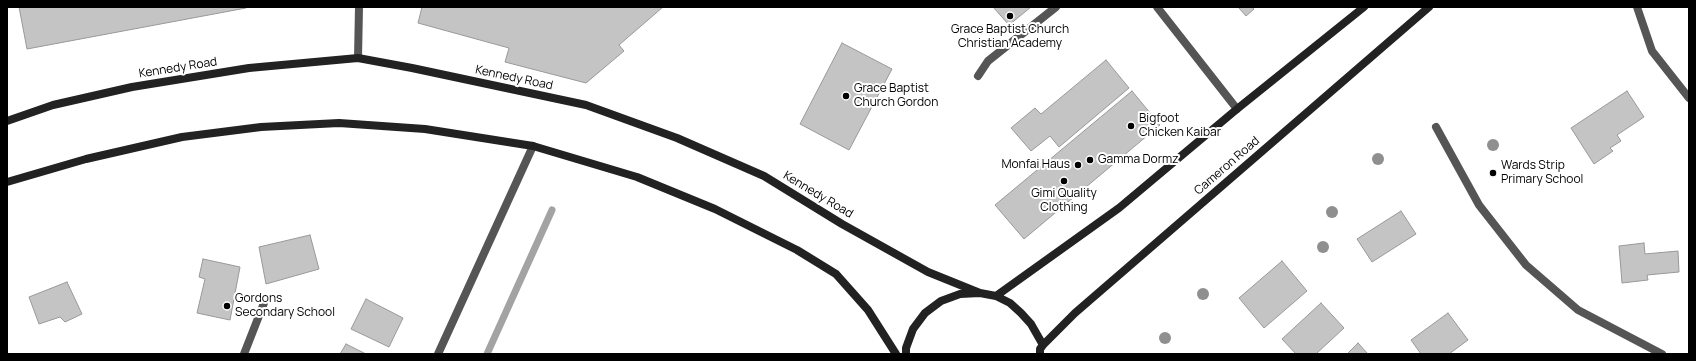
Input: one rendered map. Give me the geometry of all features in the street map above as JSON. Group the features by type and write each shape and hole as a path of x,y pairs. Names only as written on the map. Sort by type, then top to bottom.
{"main road":[{"path":"996,296 1119,208 1237,109 1364,7"},
{"name":"Cameron Road","path":"1043,345 1075,313 1429,7"},
{"name":"Kennedy Road","path":"7,121 53,105 132,87 249,68 358,58 412,68 586,106 677,138 764,176 842,224 928,272 980,293"},
{"path":"7,182 86,159 182,137 261,127 339,123 425,128 534,146 637,177 715,209 797,250 836,274 868,310 896,354"},
{"path":"906,354 906,348 913,329 925,313 941,301 960,294 980,293 996,296 1010,303 1021,313 1043,345 1040,349 1040,354"}],"street":[{"path":"358,58 359,7"},
{"path":"978,76 988,61 1056,7"},
{"path":"1157,7 1237,109"},
{"path":"1637,7 1652,50 1689,98"},
{"path":"1436,127 1479,205 1526,265 1578,310 1662,354"},
{"path":"438,354 534,146"},
{"path":"244,354 264,303"}],"building":[{"path":"19,7 246,7 246,8 27,49"},
{"path":"422,7 663,7 619,45 624,51 586,83 505,62 509,48 418,23"},
{"name":"Grace Baptist Church Christian Academy","path":"993,7 1031,7 1009,25"},
{"path":"1238,7 1252,7 1254,9 1246,16"},
{"name":"Grace Baptist Church Gordon","path":"842,43 892,69 849,150 800,124"},
{"path":"1106,60 1129,88 1059,147 1050,136 1031,151 1011,128 1035,108 1041,114"},
{"name":"Monfai Haus","path":"1132,91 1160,125 1024,239 995,205"},
{"path":"1627,91 1644,117 1617,135 1621,141 1610,148 1613,151 1594,164 1571,128"},
{"path":"1401,211 1416,234 1372,262 1357,239"},
{"path":"310,235 319,269 266,284 259,247"},
{"path":"1644,243 1645,254 1678,251 1679,272 1647,275 1648,280 1622,283 1619,246"},
{"path":"203,259 240,267 230,320 197,313 205,279 199,277"},
{"path":"1282,261 1307,291 1264,328 1239,298"},
{"path":"67,282 82,314 65,322 60,317 39,324 29,297"},
{"path":"366,299 403,318 389,347 351,329"},
{"path":"1321,303 1344,328 1316,354 1296,354 1282,339"},
{"path":"1448,313 1468,340 1449,354 1421,354 1411,340"},
{"path":"1358,343 1368,354 1347,354"},
{"path":"346,344 366,354 340,354"}],"waterway":[{"path":"487,354 552,210"}],"place":[{"name":"Grace Baptist Church Christian Academy","path":"1010,16"},
{"name":"Grace Baptist Church Gordon","path":"846,96"},
{"name":"Bigfoot Chicken Kaibar","path":"1131,126"},
{"name":"Gamma Dormz","path":"1090,160"},
{"name":"Monfai Haus","path":"1078,165"},
{"name":"Wards Strip Primary School","path":"1493,173"},
{"name":"Gimi Quality Clothing","path":"1064,181"},
{"name":"Gordons Secondary School","path":"227,306"}]}
